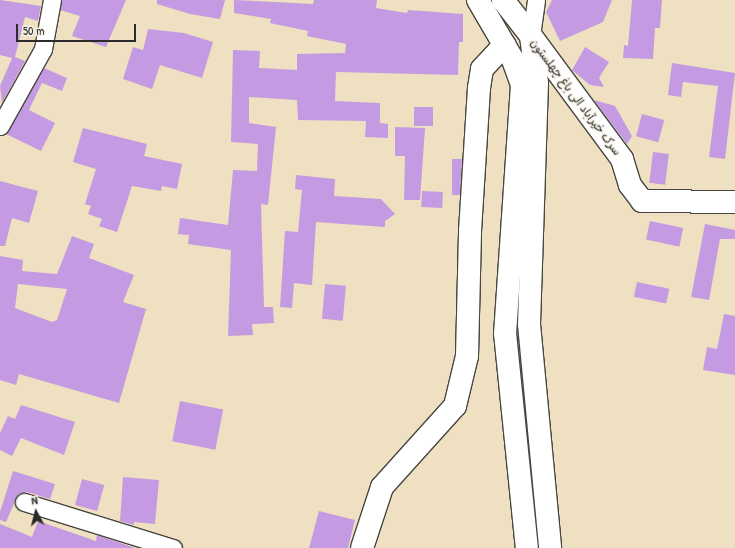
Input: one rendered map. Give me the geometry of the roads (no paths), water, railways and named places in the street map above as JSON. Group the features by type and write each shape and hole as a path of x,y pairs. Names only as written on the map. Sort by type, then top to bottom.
{"main road":[{"path":"478,0 504,45 522,85 505,332 527,548"},
{"name":"سرک خیرآباد الی باغ چهلستون","path":"503,0 622,159 630,185 642,201 735,202"},
{"path":"531,36 537,83 529,324 550,548"},
{"path":"362,548 382,487 455,406 467,356 470,231 479,88 482,69 504,45"}],"street":[{"path":"0,126 43,49 52,0"},
{"path":"531,36 536,0"},
{"path":"24,502 173,548"}]}
